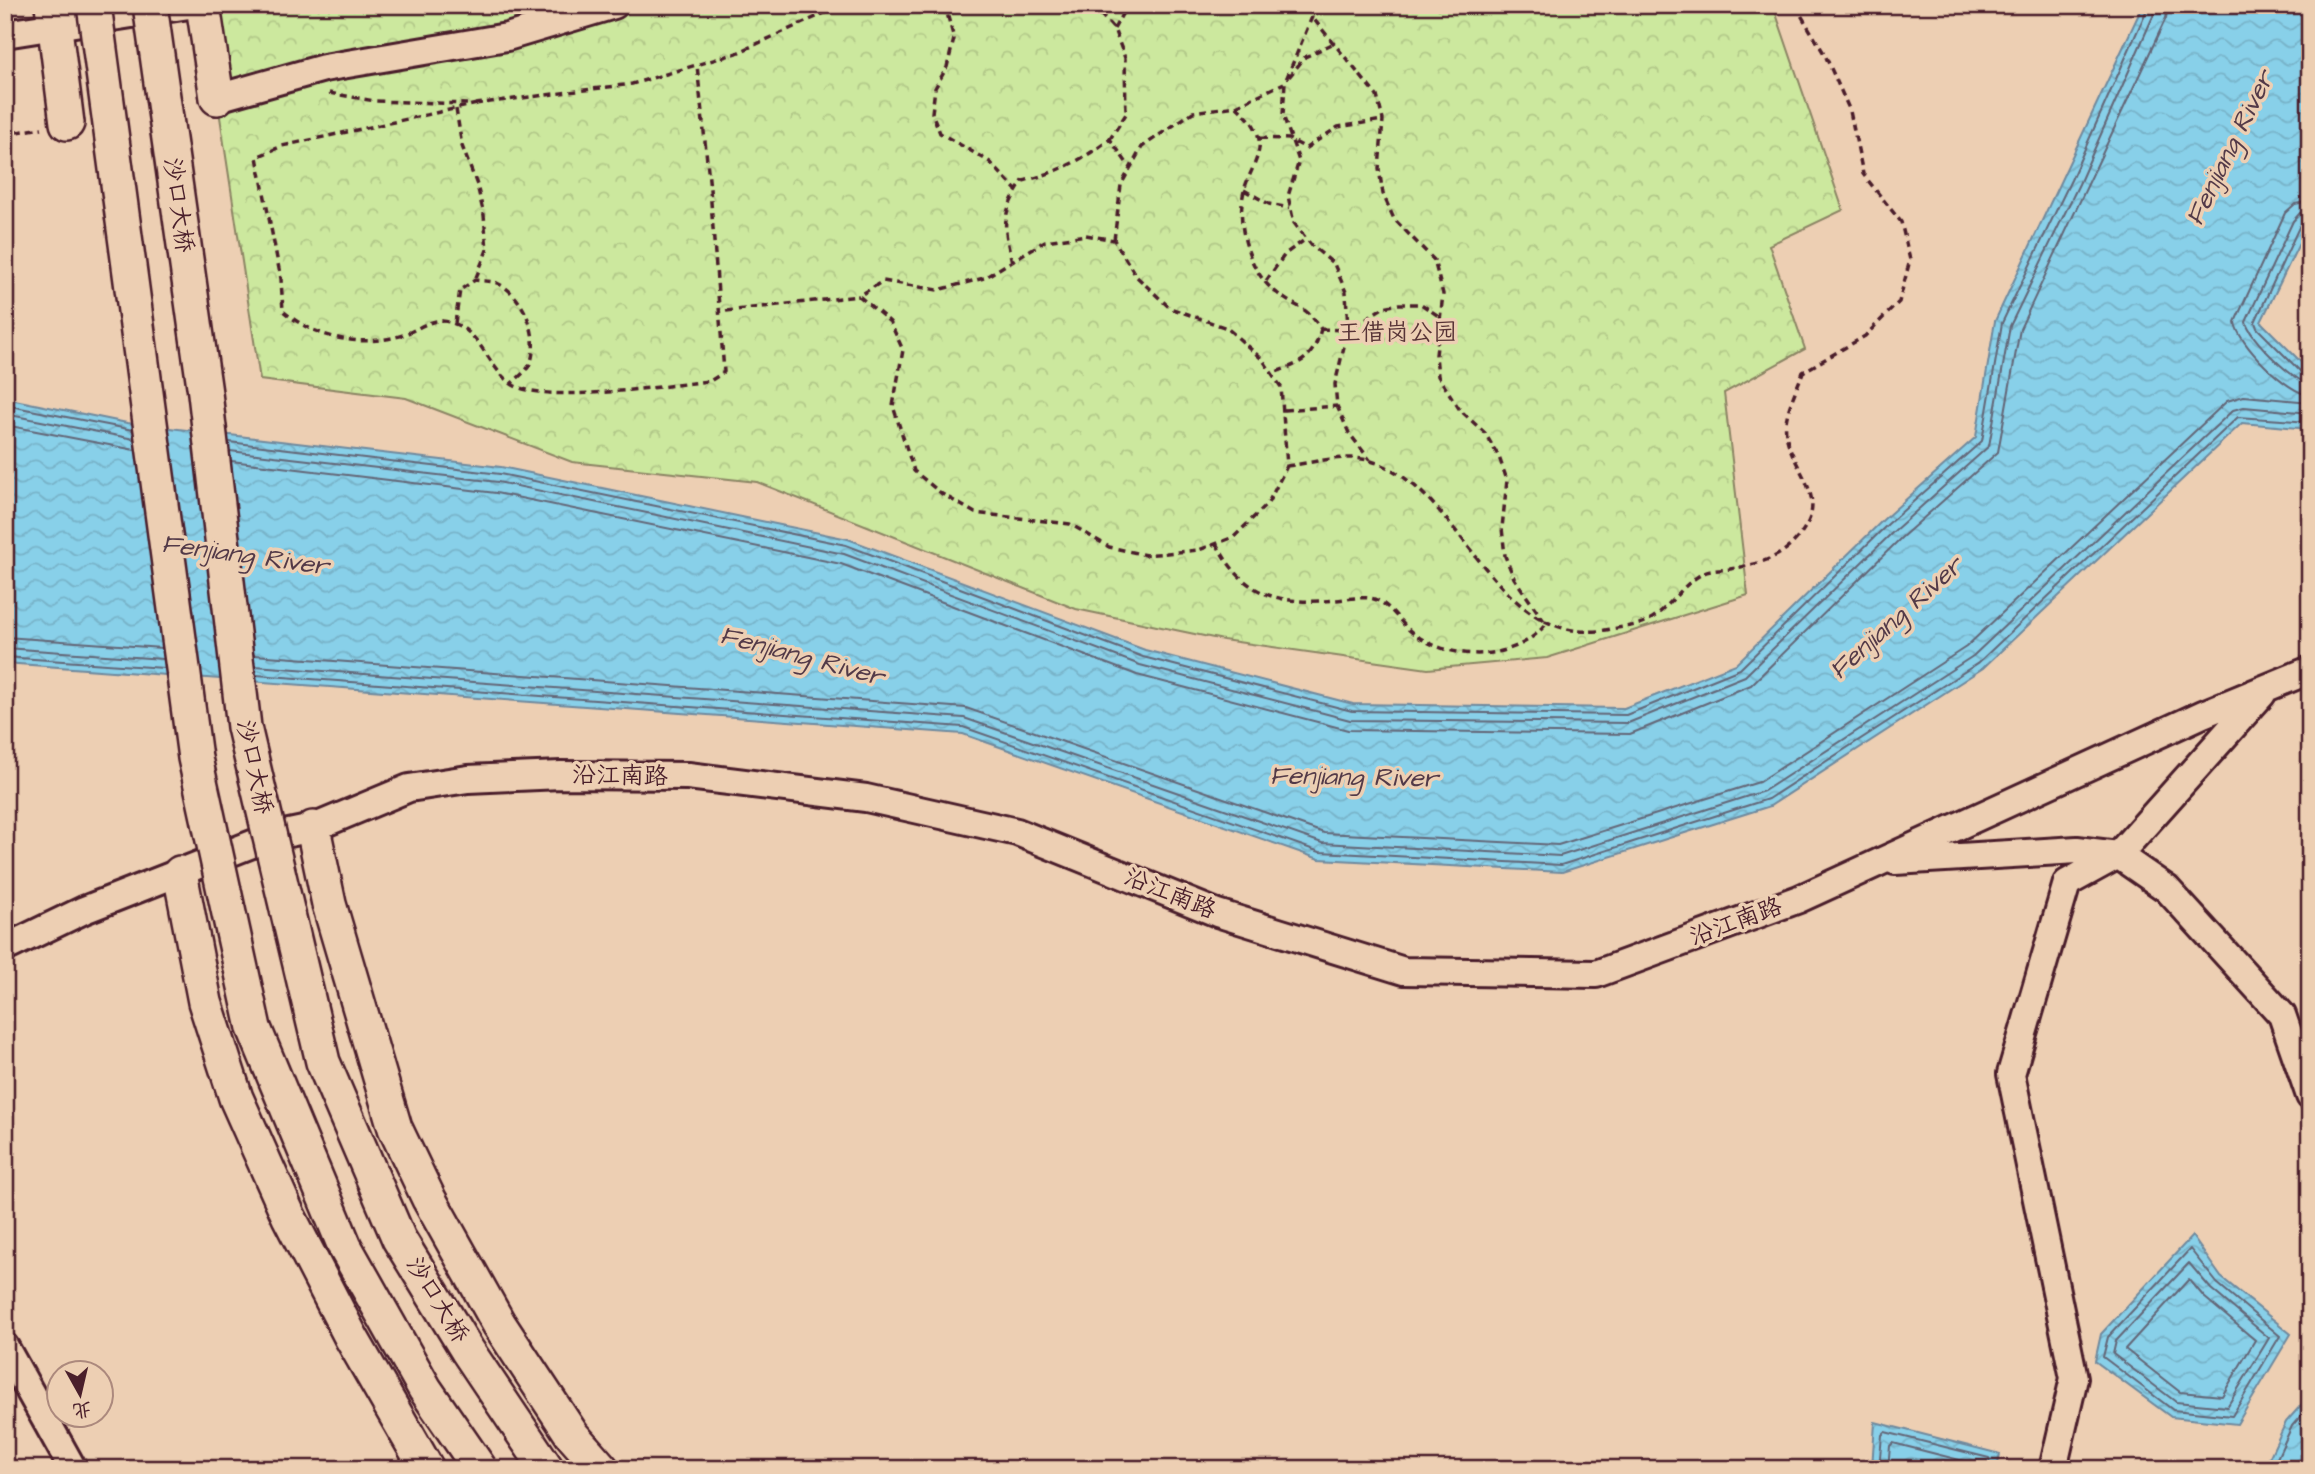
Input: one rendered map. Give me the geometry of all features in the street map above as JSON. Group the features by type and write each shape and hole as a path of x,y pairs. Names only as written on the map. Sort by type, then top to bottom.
{"main road":[{"path":"94,5 195,758 254,1028 345,1247 425,1389 480,1469"},
{"name":"沙口大桥","path":"150,5 205,393 244,727 323,1062 399,1239 467,1350 547,1469"},
{"path":"204,5 216,98"},
{"path":"53,15 67,124"},
{"path":"313,828 329,904 395,1128 429,1199 499,1324 572,1436 602,1469"},
{"path":"180,873 205,1002 236,1098 289,1217 351,1337 427,1469"}],"street":[{"path":"5,34 53,15 189,5"},
{"path":"216,98 324,68 507,37 614,5"},
{"name":"沿江南路","path":"5,948 84,910 270,837 313,828 409,788 468,779 561,775 688,776 866,798 1017,832 1217,914 1404,971 1596,974 1798,899 2310,670"},
{"path":"2053,1469 2074,1378 2011,1074 2067,883 2118,855 2268,688"},
{"path":"1880,862 2077,850 2118,855 2167,889 2282,1015 2310,1097"},
{"path":"5,1347 73,1469"}],"path":[{"path":"697,65 724,372 710,381 583,393 533,393 511,384 489,362 477,339 462,325 439,320 401,335 373,340 330,338 299,325 283,311 281,279 257,157 282,146 456,108 632,84 737,53 827,12 871,5"},
{"path":"893,5 947,13 993,5"},
{"path":"952,5 947,13 954,39 947,67 935,88 932,113 940,133 990,162 1017,191"},
{"path":"1012,263 1005,234 1007,205 1023,181 1049,174 1086,157 1110,139 1126,114 1125,58 1114,29 1092,5"},
{"path":"1114,29 1126,5"},
{"path":"1309,5 1312,16 1377,96 1383,120 1379,169 1383,194 1394,219 1434,260 1443,294 1436,355 1438,376 1460,410 1485,433 1499,457 1507,481 1502,528 1505,556 1514,578 1546,624"},
{"path":"1287,466 1346,459 1370,460 1398,473 1433,501 1451,530 1489,574 1546,624 1594,633 1647,622 1705,573 1755,565 1786,552 1809,520 1811,492 1793,460 1785,424 1803,372 1865,336 1899,302 1910,260 1902,222 1863,174 1850,111 1825,55 1795,5"},
{"path":"1312,16 1285,82 1283,115 1289,139 1299,161 1288,196 1294,223 1306,239 1334,264 1346,292 1348,330 1335,384 1337,406 1349,433 1370,460"},
{"path":"859,296 890,322 904,350 893,406 914,471 942,494 975,513 1069,524 1109,547 1146,555 1199,550 1234,537 1268,503 1287,466 1281,387 1263,360 1227,328 1170,308 1136,276 1114,240 1121,185 1129,166 1142,147 1166,128 1193,112 1236,106 1285,82 1305,57 1334,43"},
{"path":"323,92 375,101 477,104"},
{"path":"1236,106 1252,122 1260,138 1258,155 1244,190 1241,213 1246,244 1259,274 1276,293 1308,309 1321,329 1316,350 1299,364 1272,373"},
{"path":"454,323 460,290 475,279 486,250 484,215 477,185 462,146 456,108"},
{"path":"1260,138 1289,139 1306,148 1338,127 1383,120"},
{"path":"1110,139 1129,166"},
{"path":"1244,190 1269,204 1290,208"},
{"path":"726,311 859,296 883,281 938,290 984,278 1045,241 1086,235 1114,240"},
{"path":"1266,281 1285,254 1306,239"},
{"path":"475,279 497,284 514,296 529,320 533,344 530,365 511,384"},
{"path":"1321,329 1348,330 1384,307 1399,304 1420,304 1440,317"},
{"path":"1284,410 1337,406"},
{"path":"1216,543 1230,569 1264,594 1289,602 1374,599 1396,614 1414,634 1454,654 1518,648 1535,638 1546,624"}],"green space":[{"name":"王借岗公园","path":"203,5 1773,5 1843,210 1769,245 1805,349 1724,393 1748,595 1547,658 1428,669 1223,640 1076,609 757,482 572,462 406,398 260,380"}],"water":[{"name":"Fenjiang River","path":"2143,5 2310,5 2310,221 2261,322 2310,371 2310,429 2242,423 1983,668 1770,806 1562,872 1319,859 963,734 5,663 5,398 127,423 501,467 848,539 1145,650 1353,704 1624,708 1736,664 1884,519 1976,437 1995,321"},
{"path":"2192,1236 2221,1277 2291,1334 2237,1424 2171,1417 2095,1361 2101,1334"},
{"path":"2310,1395 2310,1469 2264,1469 2286,1422"},
{"path":"1875,1422 2000,1454 1997,1469 1872,1469"}]}
